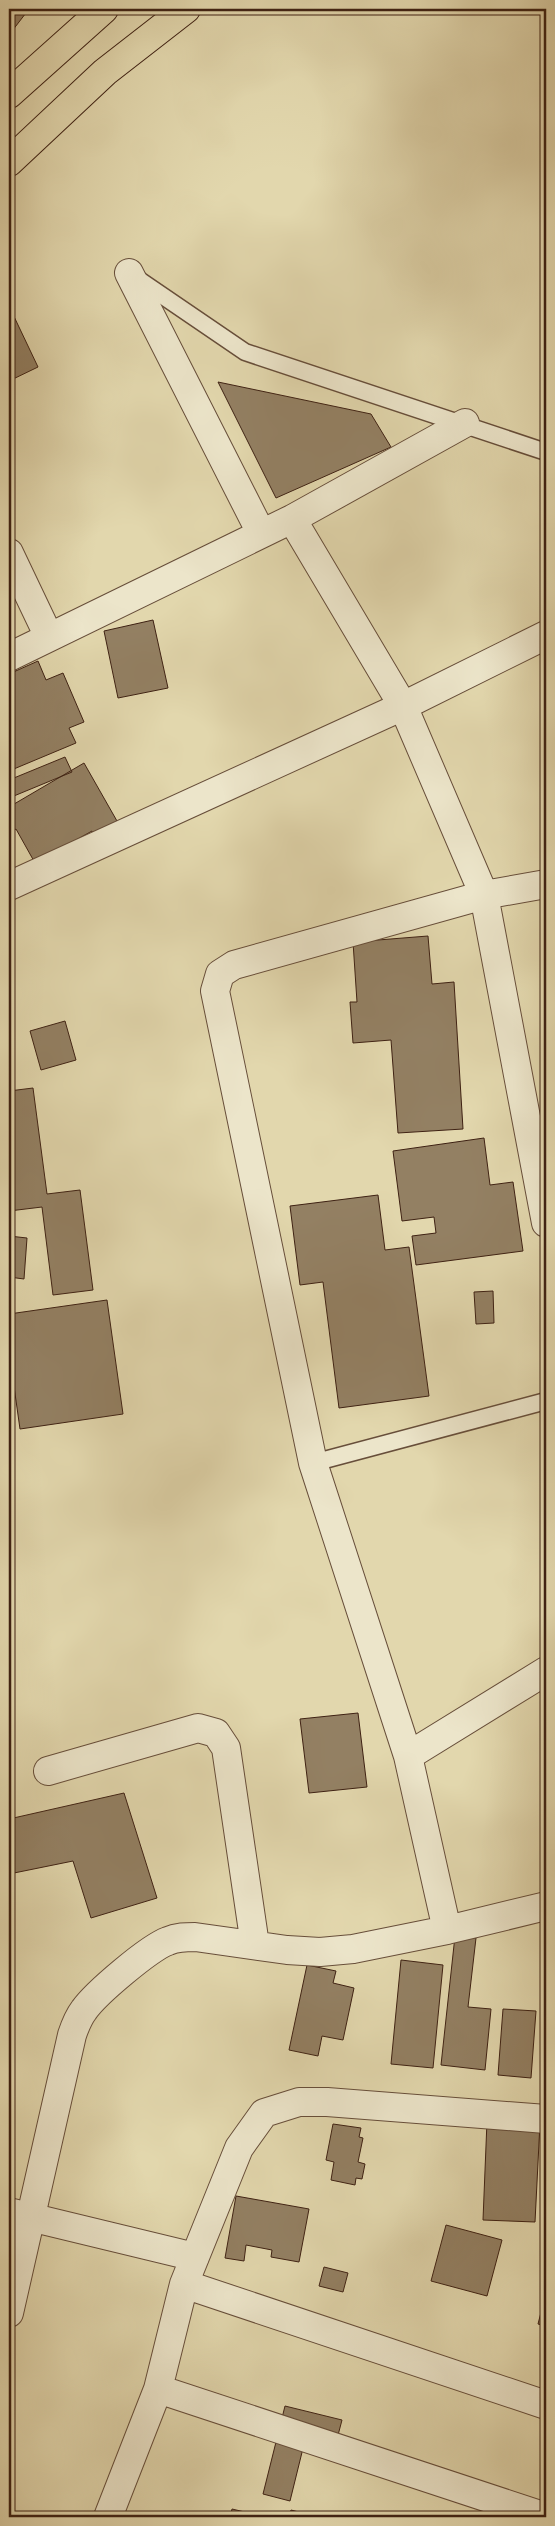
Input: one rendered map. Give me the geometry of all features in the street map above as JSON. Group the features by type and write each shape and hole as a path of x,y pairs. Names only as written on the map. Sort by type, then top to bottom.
{"main road":[{"path":"9,94 104,9"},
{"path":"9,162 105,72 186,9"}],"street":[{"path":"129,273 261,533"},
{"path":"9,656 292,519 465,423"},
{"path":"292,519 403,706 484,895 546,1223"},
{"path":"9,553 48,637"},
{"path":"9,886 403,706 546,635"},
{"path":"447,1930 408,1756 313,1463 215,991 220,974 234,965 484,895 546,884"},
{"path":"408,1756 546,1671"},
{"path":"48,1771 198,1728 216,1733 226,1748 255,1945"},
{"path":"9,2313 20,2214 72,2035 84,2010 152,1950 167,1941 180,1937 195,1936 287,1950 320,1952 353,1949 447,1930 546,1906"},
{"path":"108,2517 158,2389 184,2284 239,2148 264,2113 299,2102 327,2102 546,2119"},
{"path":"20,2214 195,2257"},
{"path":"184,2284 546,2406"},
{"path":"158,2389 546,2517"}],"lane":[{"path":"129,273 245,352 465,423 546,452"},
{"path":"313,1463 546,1401"}],"building":[{"path":"9,9 29,9 9,35"},
{"path":"9,306 38,367 9,381"},
{"path":"218,382 371,414 391,447 276,498"},
{"path":"153,620 168,688 118,698 104,631"},
{"path":"38,661 46,680 63,673 84,722 69,728 76,743 9,771 9,674"},
{"path":"65,757 72,772 9,798 9,780"},
{"path":"84,763 117,821 94,835 92,831 35,863 16,829 9,833 9,807"},
{"path":"428,936 432,984 454,982 463,1129 398,1133 391,1040 353,1043 350,1002 357,1002 353,942"},
{"path":"65,1021 76,1060 41,1070 30,1031"},
{"path":"33,1088 47,1194 80,1190 93,1290 53,1295 42,1207 9,1211 9,1091"},
{"path":"484,1138 490,1185 513,1182 523,1251 416,1265 412,1236 436,1233 434,1217 402,1221 393,1151"},
{"path":"378,1195 385,1250 409,1247 429,1396 339,1408 323,1282 300,1285 290,1206"},
{"path":"9,1236 27,1238 24,1279 9,1277"},
{"path":"493,1291 494,1323 476,1324 474,1292"},
{"path":"107,1300 123,1414 20,1429 9,1351 9,1314"},
{"path":"358,1713 367,1787 309,1793 300,1719"},
{"path":"124,1793 157,1898 91,1918 73,1861 9,1874 9,1819"},
{"path":"455,1936 476,1938 468,2007 491,2009 485,2070 441,2065"},
{"path":"401,1960 443,1965 433,2068 391,2064"},
{"path":"307,1965 336,1971 333,1983 354,1988 343,2040 322,2036 318,2056 289,2050"},
{"path":"503,2009 536,2011 531,2078 498,2075"},
{"path":"487,2121 540,2123 535,2222 483,2220"},
{"path":"333,2124 361,2128 359,2137 363,2138 358,2162 365,2164 362,2179 356,2178 355,2185 331,2180 334,2162 326,2160"},
{"path":"236,2196 309,2209 299,2262 271,2257 272,2250 246,2245 244,2261 225,2258"},
{"path":"446,2225 502,2240 487,2296 431,2281"},
{"path":"324,2267 348,2273 343,2292 319,2286"},
{"path":"546,2293 546,2326 538,2324"},
{"path":"285,2406 342,2420 337,2439 307,2432 290,2501 263,2494"},
{"path":"232,2509 266,2517 230,2517"},
{"path":"291,2510 318,2517 289,2517"}]}
